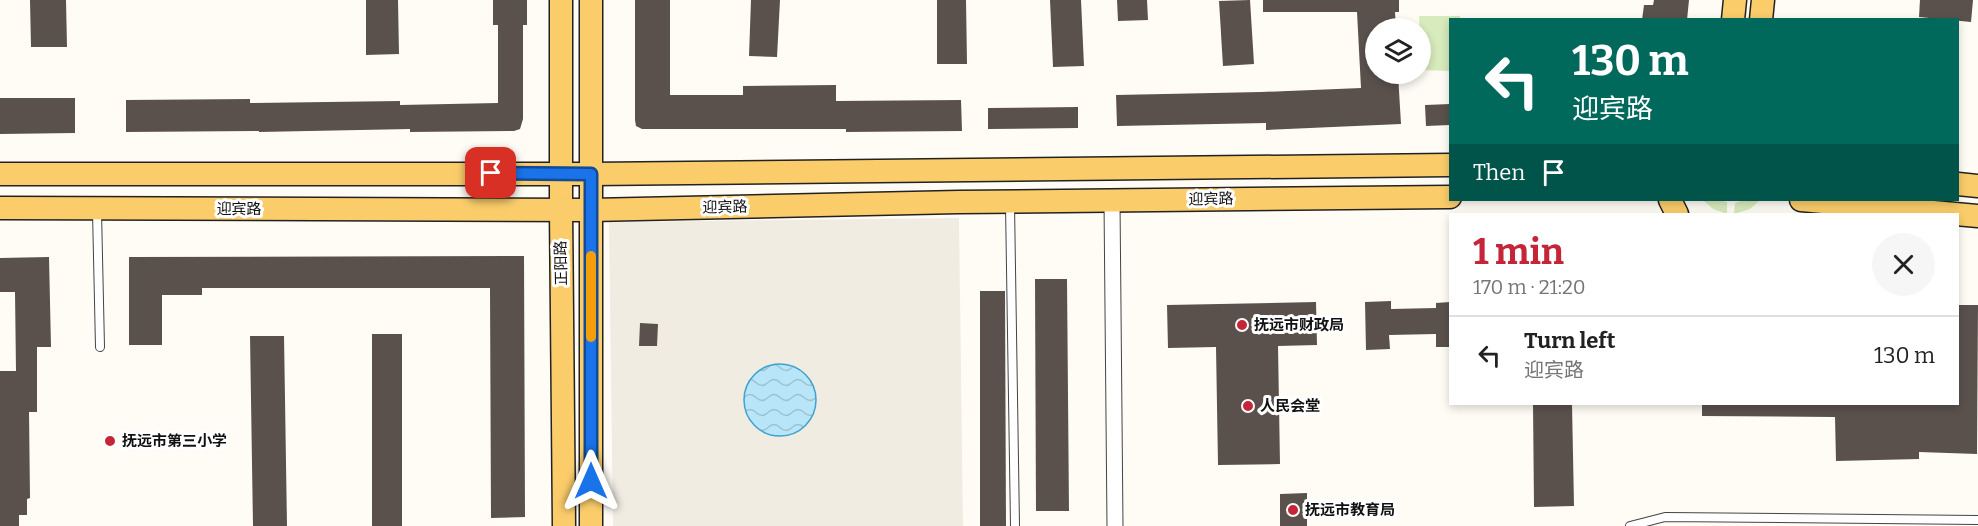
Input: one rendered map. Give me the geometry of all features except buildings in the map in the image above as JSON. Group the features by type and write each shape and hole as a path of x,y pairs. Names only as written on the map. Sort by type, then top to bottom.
{"main road":[{"name":"正阳路","path":"561,0 564,526"},
{"name":"正阳路","path":"591,0 591,526"},
{"path":"1733,18 1735,0"},
{"path":"1761,18 1763,0"},
{"name":"迎宾路","path":"0,174 591,174 1449,165"},
{"path":"1959,184 1978,186"},
{"name":"迎宾路","path":"0,208 591,210 1449,197"},
{"path":"1812,201 1945,213"},
{"path":"1959,214 1978,216"}],"street":[{"path":"1112,201 1115,526"}],"lane":[{"path":"1010,202 1015,526"},
{"path":"97,209 100,347"},
{"path":"1630,526 1665,517 1757,522 1978,520"}],"green space":[{"path":"1419,16 1460,16 1460,18 1449,18 1449,71 1431,70 1431,18 1419,18"},
{"path":"1704,201 1727,202 1727,213 1713,209"},
{"path":"1759,201 1750,209 1737,213 1734,213 1735,203"}],"shaded area":[{"path":"959,218 963,526 613,526 609,222"}],"water":[{"path":"780,364 800,370 810,380 816,400 810,420 800,430 780,436 760,430 750,420 744,400 750,380 760,370"}],"slow traffic":[{"path":"591,256 591,337"}],"place":[{"name":"抚远市财政局","path":"1242,325"},
{"name":"人民会堂","path":"1248,406"},
{"name":"抚远市第三小学","path":"110,441"},
{"name":"抚远市教育局","path":"1293,510"}],"route":[{"path":"491,173 591,174 591,481"}]}
